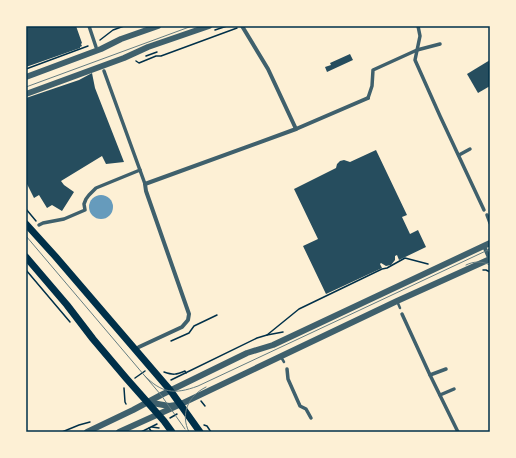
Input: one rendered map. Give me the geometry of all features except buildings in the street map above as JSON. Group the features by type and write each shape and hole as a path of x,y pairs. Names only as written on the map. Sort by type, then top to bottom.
{"main road":[{"path":"26,224 170,390 200,432"},
{"path":"26,257 67,305 128,385 148,402 172,432"}],"street":[{"path":"90,26 96,45"},
{"path":"26,77 158,26"},
{"path":"26,94 124,58 148,47 209,26"},
{"path":"418,26 420,36 415,60 484,210"},
{"path":"240,27 264,61 296,129"},
{"path":"145,184 296,129 368,98 372,86 373,70 417,50 440,44"},
{"path":"104,71 145,184 146,191 189,314 188,320 182,326 135,350"},
{"path":"435,118 440,116"},
{"path":"459,155 470,149"},
{"path":"39,225 64,219 85,210 84,204 86,199 96,188 140,170"},
{"path":"487,216 490,223"},
{"path":"86,432 247,353 273,345 490,243"},
{"path":"119,432 158,414 183,408 198,396 490,259 484,246"},
{"path":"402,314 430,376 458,432"},
{"path":"287,369 288,379 300,406 306,409 311,418"},
{"path":"430,376 446,369"},
{"path":"430,388 435,386"},
{"path":"440,395 454,389"},
{"path":"148,402 183,408"}],"lane":[{"path":"397,302 400,308"},
{"path":"281,356 284,362"}],"path":[{"path":"26,69 96,45 113,30 124,26"},
{"path":"136,60 139,63 240,27"},
{"path":"26,209 34,218"},
{"path":"267,335 299,309 382,269 387,268 405,258 430,264"},
{"path":"481,270 490,272"},
{"path":"171,341 189,333 194,326 217,315"},
{"path":"126,404 124,388 150,367"},
{"path":"163,371 172,375 185,371 190,380"},
{"path":"198,396 205,406"},
{"path":"141,432 164,421 183,408"},
{"path":"62,432 79,424 93,422"},
{"path":"149,428 159,428"},
{"path":"149,428 151,431 155,432"}],"water":[{"path":"101,195 110,198 113,207 110,216 101,219 92,216 89,207 92,198"}],"tram line":[{"path":"26,87 192,26"},
{"path":"26,236 161,395 185,429"},
{"path":"144,375 156,386 168,391 182,391 198,386 490,249"},
{"path":"466,265 478,262 490,265"},
{"path":"189,432 185,419 187,406 194,395 206,387"}]}
